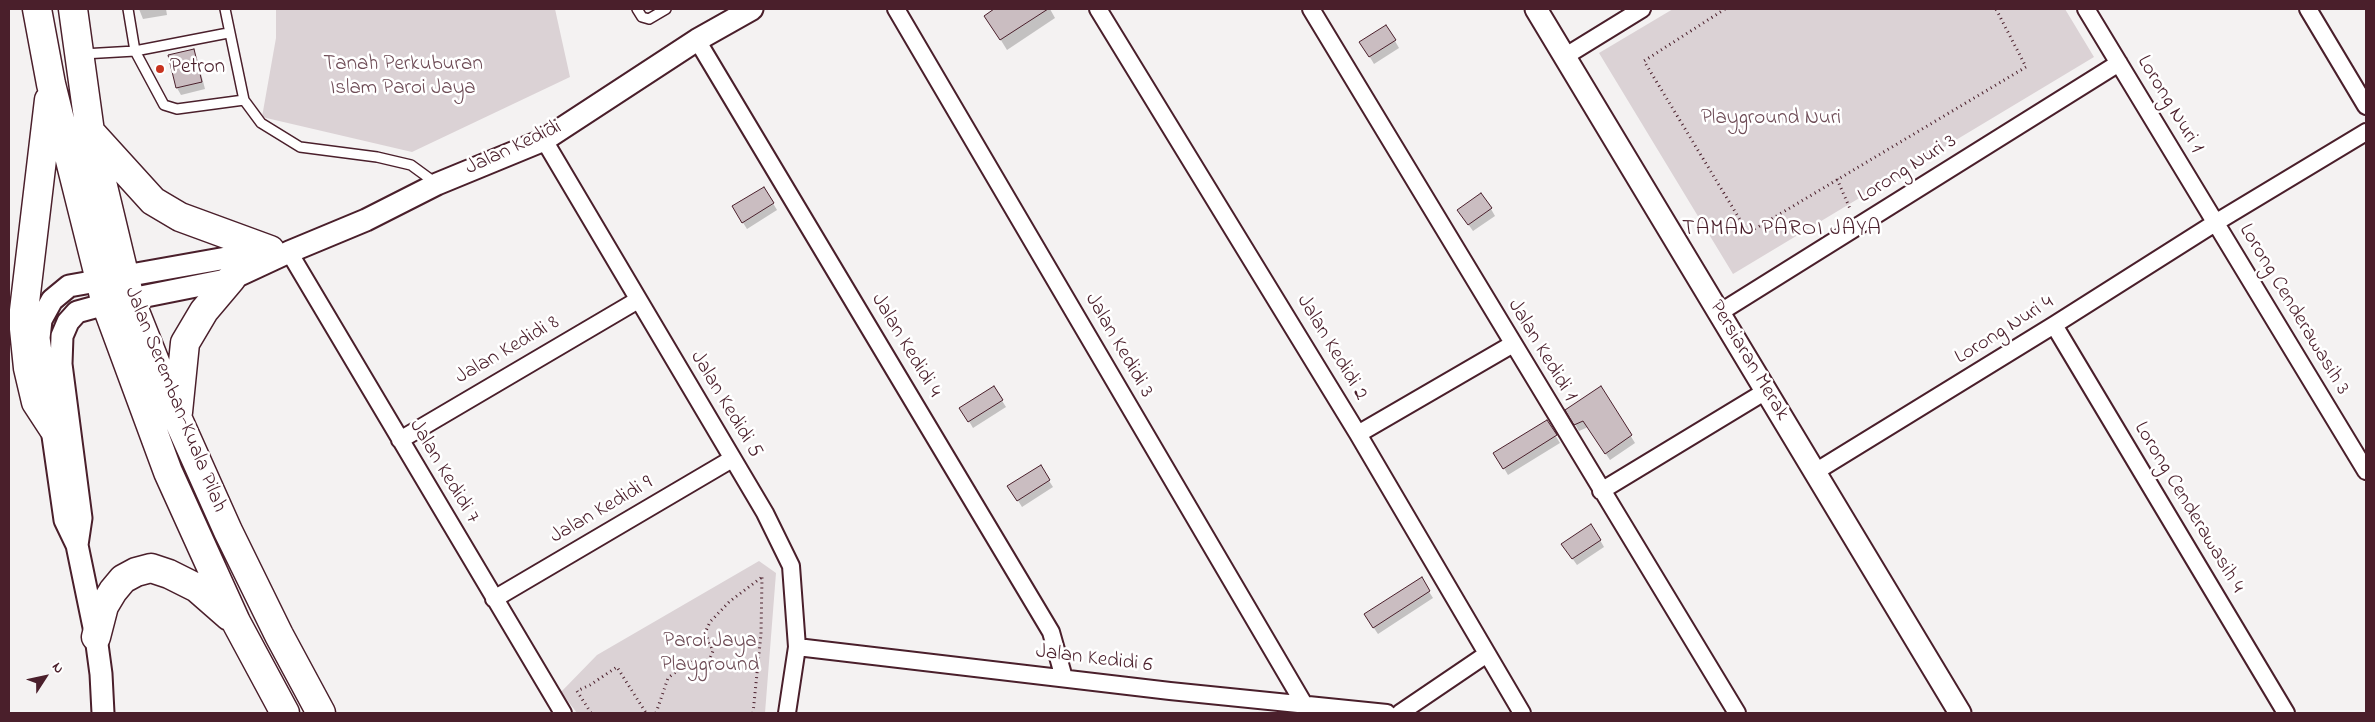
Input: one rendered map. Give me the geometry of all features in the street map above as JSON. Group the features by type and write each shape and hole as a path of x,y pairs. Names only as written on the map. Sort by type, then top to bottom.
{"highway":[{"name":"Jalan Seremban-Kuala Pilah","path":"37,9 51,84 115,290 168,472 236,622 285,713"},
{"name":"Jalan Seremban-Kuala Pilah","path":"73,9 78,54 115,290 177,417 228,531 279,635 322,713"},
{"path":"51,84 22,319 28,368 36,402 53,428"},
{"path":"90,132 153,201 180,217 279,251"},
{"path":"177,417 185,343 204,311 231,279"},
{"path":"96,637 104,606 123,579 136,572 152,568 197,588 236,622"}],"street":[{"name":"Jalan Kedidi","path":"279,251 366,220 437,184 544,140 697,40 752,9"},
{"name":"Jalan Kedidi 3","path":"896,9 1304,704"},
{"name":"Jalan Kedidi 2","path":"1098,9 1358,434 1522,713"},
{"name":"Jalan Kedidi 1","path":"1311,9 1737,713"},
{"name":"Persiaran Merak","path":"1536,9 1960,713"},
{"path":"1564,57 1642,9"},
{"name":"Lorong Nuri 1","path":"2086,9 2215,223"},
{"path":"2308,9 2366,106"},
{"name":"Jalan Kedidi 4","path":"697,40 1051,632 1064,678"},
{"name":"Lorong Nuri 3","path":"1719,313 2119,63"},
{"name":"Lorong Nuri 4","path":"1814,472 2054,326 2215,223 2366,132"},
{"name":"Jalan Kedidi 5","path":"544,140 765,513 791,566 797,647 787,713"},
{"name":"Lorong Cenderawasih 3","path":"2215,223 2366,471"},
{"path":"77,545 81,518 61,364 62,336 68,322 77,312 115,290 279,251"},
{"path":"103,713 102,674 96,637 77,545 65,520 39,338 41,320 52,300 69,286 115,290 231,279 279,251"},
{"name":"Jalan Kedidi 7","path":"279,251 400,440 563,713"},
{"name":"Jalan Kedidi 8","path":"400,440 638,300"},
{"name":"Lorong Cenderawasih 4","path":"2054,326 2286,713"},
{"path":"1358,434 1513,344"},
{"path":"1601,491 1766,391"},
{"name":"Jalan Kedidi 9","path":"494,599 732,459"},
{"name":"Jalan Kedidi 6","path":"797,647 1170,691 1387,713"},
{"path":"1400,713 1487,654"}],"lane":[{"path":"128,9 135,51 164,105 177,109 244,100"},
{"path":"225,9 228,33 244,100 261,124 300,147 377,157 411,165 437,184"},
{"path":"637,9 642,17 649,19 666,9"},
{"path":"78,54 135,51 228,33"}],"path":[{"path":"1725,9 1644,61 1748,232 2026,66 1996,9"},
{"path":"1837,179 1857,226"},
{"path":"656,713 668,678 694,658 704,673 713,651 705,633 710,622 730,601 762,577 761,634 753,713"},
{"path":"591,713 577,691 617,668 646,713"}],"green space":[{"name":"Tanah Perkuburan Islam Paroi Jaya","path":"276,9 555,9 570,77 412,152 262,117 276,38"},
{"name":"Playground Nuri","path":"1673,9 2065,9 2094,57 1733,274 1599,53"},
{"name":"Paroi Jaya Playground","path":"759,561 776,573 765,713 577,713 561,692 597,655"}],"building":[{"path":"994,9 1048,9 1000,40 984,16"},
{"path":"1386,25 1396,40 1369,57 1359,42"},
{"path":"194,49 202,82 176,88 168,55"},
{"path":"764,187 774,203 742,223 732,206"},
{"path":"1481,193 1492,208 1468,225 1457,210"},
{"path":"994,386 1003,400 968,422 959,408"},
{"path":"1601,386 1632,435 1605,454 1583,421 1574,425 1565,410"},
{"path":"1547,420 1557,435 1503,469 1493,453"},
{"path":"1041,465 1050,480 1017,501 1007,486"},
{"path":"1591,524 1601,540 1572,559 1561,544"},
{"path":"1422,577 1430,591 1373,628 1364,614"}],"place":[{"name":"Petron","path":"160,69"}],"district":[{"name":"TAMAN PAROI JAYA","path":"1782,230"}]}
